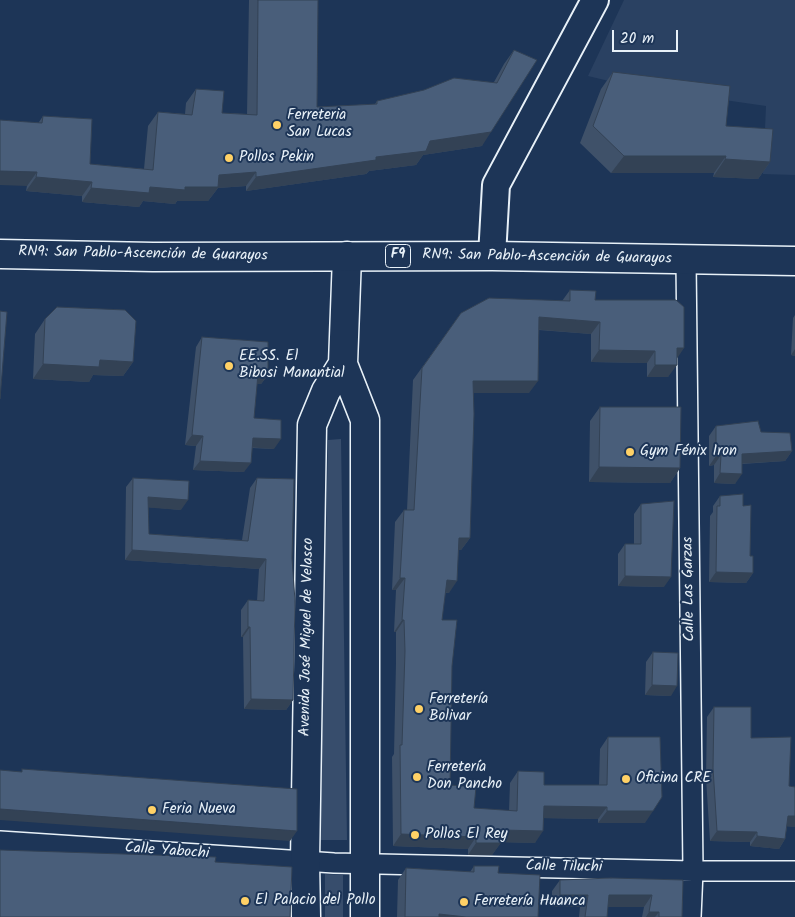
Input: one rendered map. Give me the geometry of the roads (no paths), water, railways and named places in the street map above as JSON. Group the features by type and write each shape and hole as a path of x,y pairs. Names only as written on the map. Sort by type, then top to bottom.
{"main road":[{"path":"492,256 496,185 595,0"},
{"name":"RN9: San Pablo-Ascención de Guarayos","path":"0,254 153,257 492,256 686,261 795,261"},
{"path":"347,256 343,364 366,420 364,917"},
{"name":"Avenida José Miguel de Velasco","path":"306,917 305,861 312,425 326,391 343,364"}],"street":[{"name":"Calle Las Garzas","path":"686,261 693,871 691,917"},
{"name":"Calle Yabochi","path":"0,841 334,863"},
{"name":"Calle Tiluchi","path":"334,863 693,871 795,871"}],"place":[{"name":"Ferreteria San Lucas","path":"277,125"},
{"name":"Pollos Pekin","path":"229,158"},
{"name":"EE.SS. El Bibosi Manantial","path":"229,366"},
{"name":"Gym Fénix Iron","path":"630,452"},
{"name":"Ferretería Bolivar","path":"419,709"},
{"name":"Ferretería Don Pancho","path":"417,777"},
{"name":"Oficina CRE","path":"626,779"},
{"name":"Feria Nueva","path":"152,810"},
{"name":"Pollos El Rey","path":"415,835"},
{"name":"El Palacio del Pollo","path":"245,901"},
{"name":"Ferretería Huanca","path":"464,902"}]}
